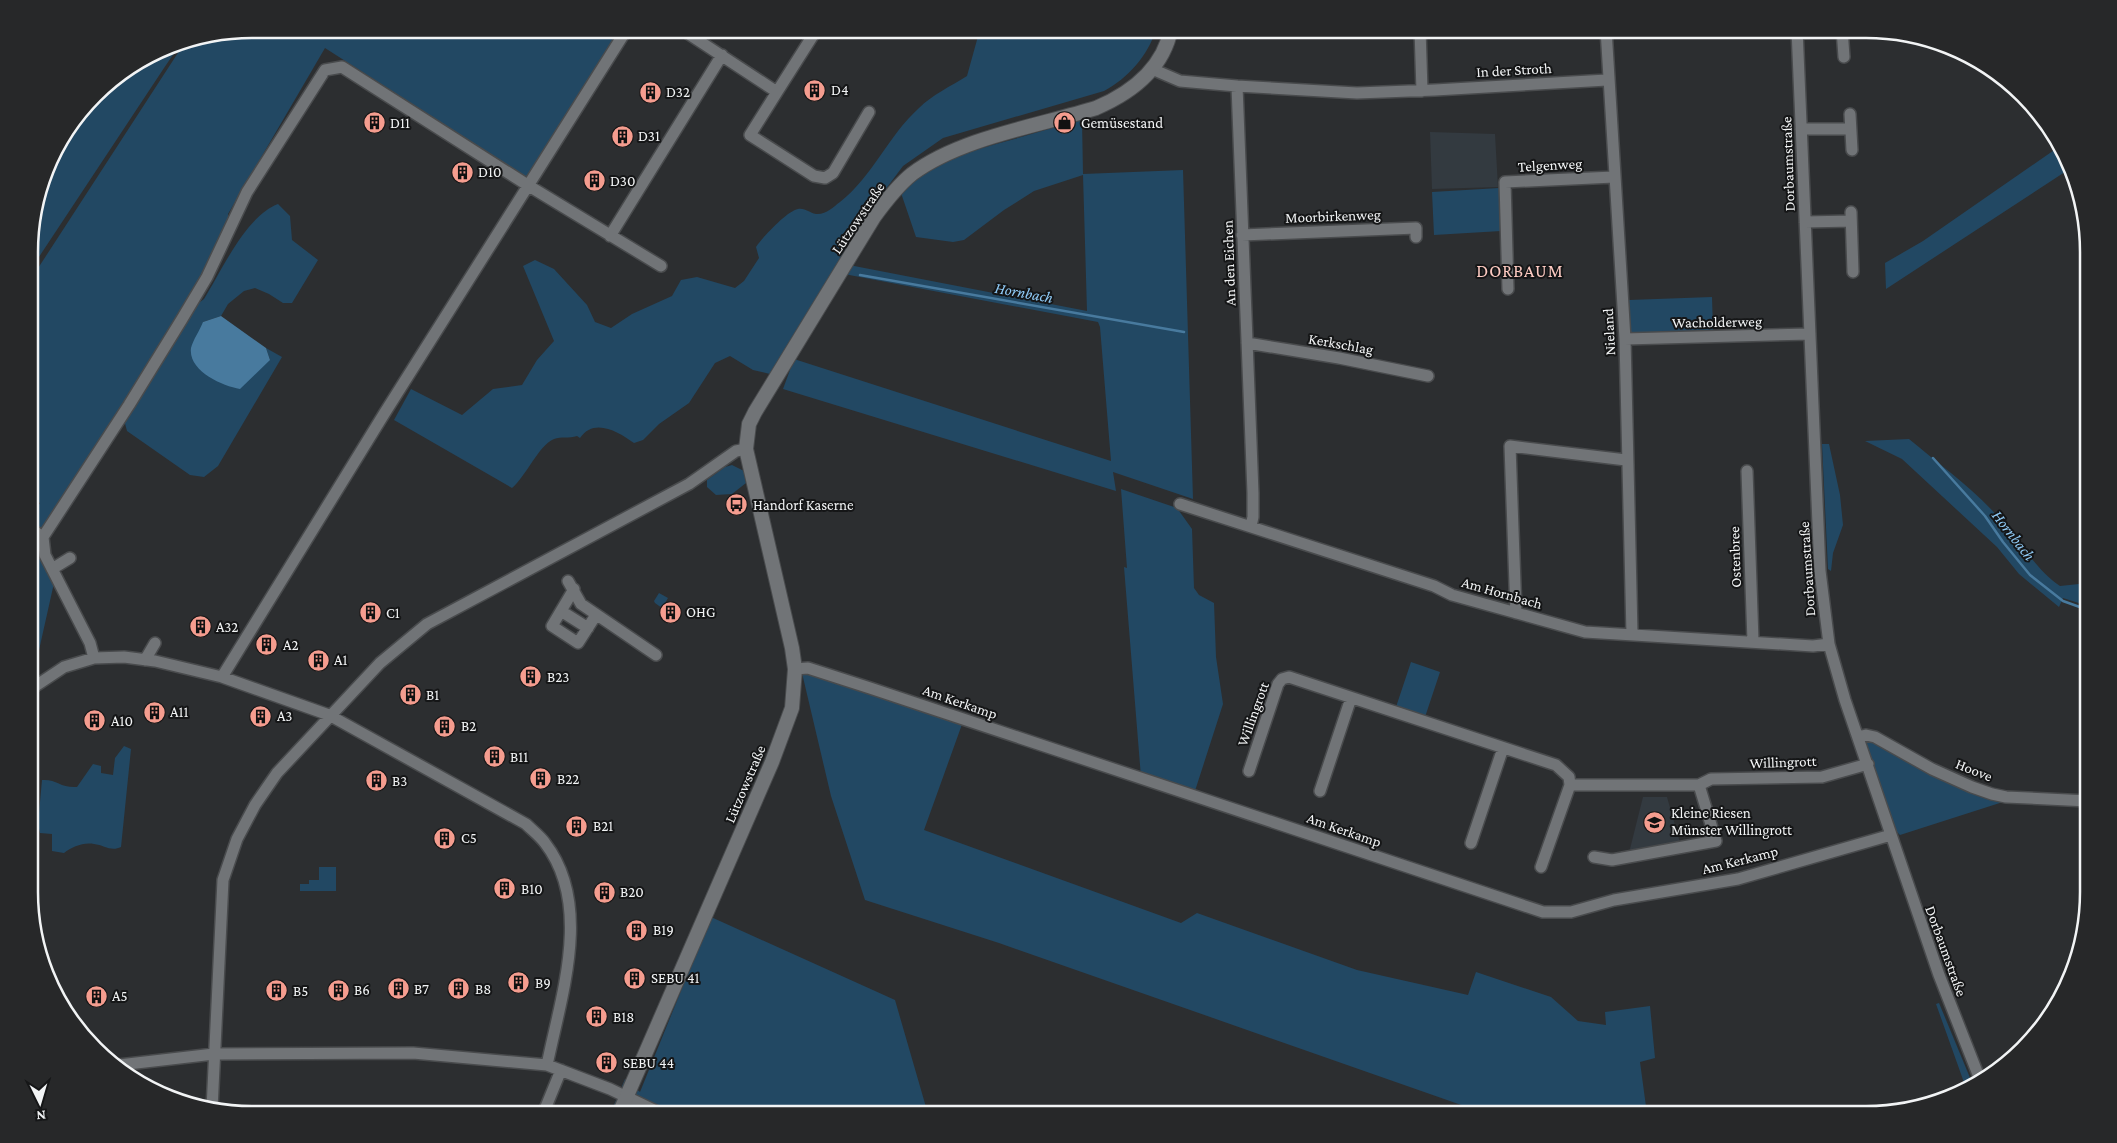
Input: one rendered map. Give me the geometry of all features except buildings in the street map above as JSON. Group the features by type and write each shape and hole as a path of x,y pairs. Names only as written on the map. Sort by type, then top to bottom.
{"street":[{"path":"222,677 384,414 621,38"},
{"path":"695,38 778,92"},
{"path":"811,38 750,136 814,176 825,178 833,173 869,112"},
{"name":"Lützowstraße","path":"622,1106 788,724 795,687 792,648 746,449 749,424 874,217 889,196 910,176 926,164 952,151 1088,111 1112,102 1128,92 1152,69 1163,50 1167,38"},
{"path":"1420,38 1422,90"},
{"name":"Nieland","path":"1606,38 1607,80 1625,339 1626,460 1632,634"},
{"name":"Dorbaumstraße","path":"1797,38 1820,572 1829,644 1858,737 1950,1007 1978,1074"},
{"path":"1843,38 1844,57"},
{"path":"610,236 722,55"},
{"path":"94,658 90,643 45,555 43,537 126,410 182,319 207,277 247,192 325,70 342,67 529,186 661,266"},
{"path":"1152,69 1180,81 1237,86"},
{"name":"In der Stroth","path":"1237,86 1341,92 1422,90 1607,80"},
{"name":"An den Eichen","path":"1237,86 1253,509 1251,526"},
{"path":"1850,114 1852,150"},
{"path":"1801,129 1850,128"},
{"name":"Telgenweg","path":"1508,289 1505,182 1614,177"},
{"path":"1805,222 1851,216 1853,272"},
{"name":"Moorbirkenweg","path":"1242,235 1416,228 1416,237"},
{"name":"Wacholderweg","path":"1625,339 1810,334"},
{"name":"Kerkschlag","path":"1247,343 1339,358 1428,376"},
{"path":"1516,613 1510,446 1626,460"},
{"path":"212,1102 223,880 236,839 255,805 277,773 380,663 427,624 689,484 736,452 746,449"},
{"name":"Ostenbree","path":"1747,471 1754,641"},
{"name":"Am Hornbach","path":"1180,504 1434,586 1452,595 1586,632 1813,646 1829,644"},
{"path":"38,534 43,537"},
{"path":"52,569 70,558"},
{"path":"596,615 578,643 552,626 571,585 581,604 656,655"},
{"path":"561,610 588,628"},
{"path":"145,660 155,643"},
{"path":"38,684 64,667 94,658 124,657 145,660 222,677 330,715 526,824 545,842 556,860 567,886 572,923 571,947 547,1066"},
{"name":"Am Kerkamp","path":"795,669 808,668 870,688 1543,912 1571,912 1614,900 1738,879 1891,835"},
{"name":"Willingrott","path":"1249,771 1278,684 1282,679 1289,678 1556,765 1570,777 1570,785 1699,785 1710,779 1822,777 1868,764"},
{"path":"1320,792 1351,698"},
{"name":"Hoove","path":"1858,737 1866,735 1875,737 1932,769 1992,794 2006,797 2080,801"},
{"path":"1471,843 1503,748"},
{"path":"1541,867 1570,785"},
{"path":"1594,857 1612,860 1716,841 1699,785"},
{"path":"124,1063 214,1054 413,1053 547,1066 561,1070 645,1106"},
{"path":"546,1106 561,1070"}],"shaded area":[{"path":"237,38 616,38 528,178 325,48 228,214 230,229 196,305 204,299 245,232 266,210 278,204 290,216 292,240 318,260 292,303 283,303 255,288 244,291 228,304 221,316 203,322 270,360 266,348 282,357 218,466 204,477 190,475 127,431 123,416 45,534 38,530 38,506 40,503 38,502 38,268 180,50 223,39"},
{"path":"978,38 1152,38 1142,57 1129,73 1104,91 943,138 903,166 876,202 770,374 753,370 730,356 715,363 689,403 659,424 643,440 634,443 614,431 599,427 592,428 580,438 577,436 554,439 543,448 512,488 394,420 411,389 462,415 493,389 522,385 537,360 554,341 523,266 535,260 554,269 587,305 595,322 611,328 632,314 672,296 681,280 697,277 735,288 744,281 759,258 756,247 782,219 798,209 820,214 840,202 852,192 898,131 924,103 967,76"},
{"path":"175,52 38,258 39,223 45,196 54,169 73,132 100,100 132,73"},
{"path":"1082,120 1083,174 1183,170 1193,499 1113,472 1116,491 783,389 794,359 1111,461 1100,327 1098,322 844,274 849,265 1087,311 1083,175 1034,191 1004,210 964,240 953,242 916,237 901,193 924,173 951,159 981,148"},
{"path":"1430,132 1495,134 1498,187 1432,189"},
{"path":"2054,150 2064,172 1886,289 1885,263 1923,241"},
{"path":"1499,188 1501,231 1434,235 1432,192"},
{"path":"1712,297 1713,330 1630,333 1629,300"},
{"path":"221,316 266,348 270,360 240,389 224,385 208,376 195,364 192,356 191,348 203,322"},
{"path":"1909,439 1991,509 2036,564 2051,579 2060,586 2080,583 2080,603 2063,598 2059,607 2019,574 1997,547 1902,459 1865,441"},
{"path":"1822,444 1829,444 1840,495 1843,525 1833,553 1831,571 1828,569"},
{"path":"732,465 744,471 746,483 732,494 716,495 707,487 707,480 725,467"},
{"path":"1121,489 1177,508 1192,529 1194,588 1199,595 1214,603 1216,657 1223,704 1194,794 1141,777 1124,567 1127,568"},
{"path":"38,542 54,583 38,655"},
{"path":"659,593 668,598 662,608 654,601"},
{"path":"1411,662 1440,672 1425,717 1396,707"},
{"path":"815,672 965,716 924,830 1181,923 1197,913 1357,970 1468,995 1476,972 1551,997 1578,1021 1606,1025 1605,1012 1650,1006 1655,1058 1640,1062 1646,1106 1464,1106 999,943 865,900 831,796 802,673"},
{"path":"1874,735 2006,801 1900,835 1894,829 1863,739"},
{"path":"124,746 131,749 121,847 111,849 98,845 82,844 64,853 52,851 52,834 40,833 38,824 42,780 77,787 93,764 101,766 101,773 113,775 115,758"},
{"name":"Kleine Riesen Münster Willingrott","path":"1643,797 1667,797 1681,846 1631,855 1630,849"},
{"path":"319,867 336,867 336,891 300,891 300,884 309,884 309,880 319,880"},
{"path":"711,917 895,1000 926,1106 613,1106 625,1079 640,1092"},
{"path":"1939,1003 1970,1078 1964,1081 1936,1004"}],"waterway":[{"name":"Hornbach","path":"860,275 1184,332"},
{"name":"Hornbach","path":"1933,458 1985,516 2030,575 2063,601 2080,607"}],"place":[{"name":"D4","path":"815,90"},
{"name":"D32","path":"650,92"},
{"name":"D11","path":"374,123"},
{"name":"Gemüsestand","path":"1065,123"},
{"name":"D31","path":"622,136"},
{"name":"D10","path":"462,172"},
{"name":"D30","path":"594,181"},
{"name":"Handorf Kaserne","path":"737,505"},
{"name":"OHG","path":"670,612"},
{"name":"C1","path":"370,613"},
{"name":"A32","path":"200,627"},
{"name":"A2","path":"267,645"},
{"name":"A1","path":"318,660"},
{"name":"B23","path":"531,677"},
{"name":"B1","path":"410,695"},
{"name":"A11","path":"154,712"},
{"name":"A3","path":"261,716"},
{"name":"A10","path":"95,721"},
{"name":"B2","path":"445,726"},
{"name":"B11","path":"494,757"},
{"name":"B22","path":"541,779"},
{"name":"B3","path":"376,781"},
{"name":"Kleine Riesen Münster Willingrott","path":"1655,822"},
{"name":"B21","path":"577,826"},
{"name":"C5","path":"445,838"},
{"name":"B10","path":"505,889"},
{"name":"B20","path":"604,892"},
{"name":"B19","path":"637,930"},
{"name":"SEBU 41","path":"635,978"},
{"name":"B9","path":"519,983"},
{"name":"B7","path":"398,989"},
{"name":"B8","path":"459,989"},
{"name":"B6","path":"338,990"},
{"name":"B5","path":"277,991"},
{"name":"A5","path":"96,996"},
{"name":"B18","path":"597,1017"},
{"name":"SEBU 44","path":"607,1063"}],"district":[{"name":"DORBAUM","path":"1520,271"}]}
